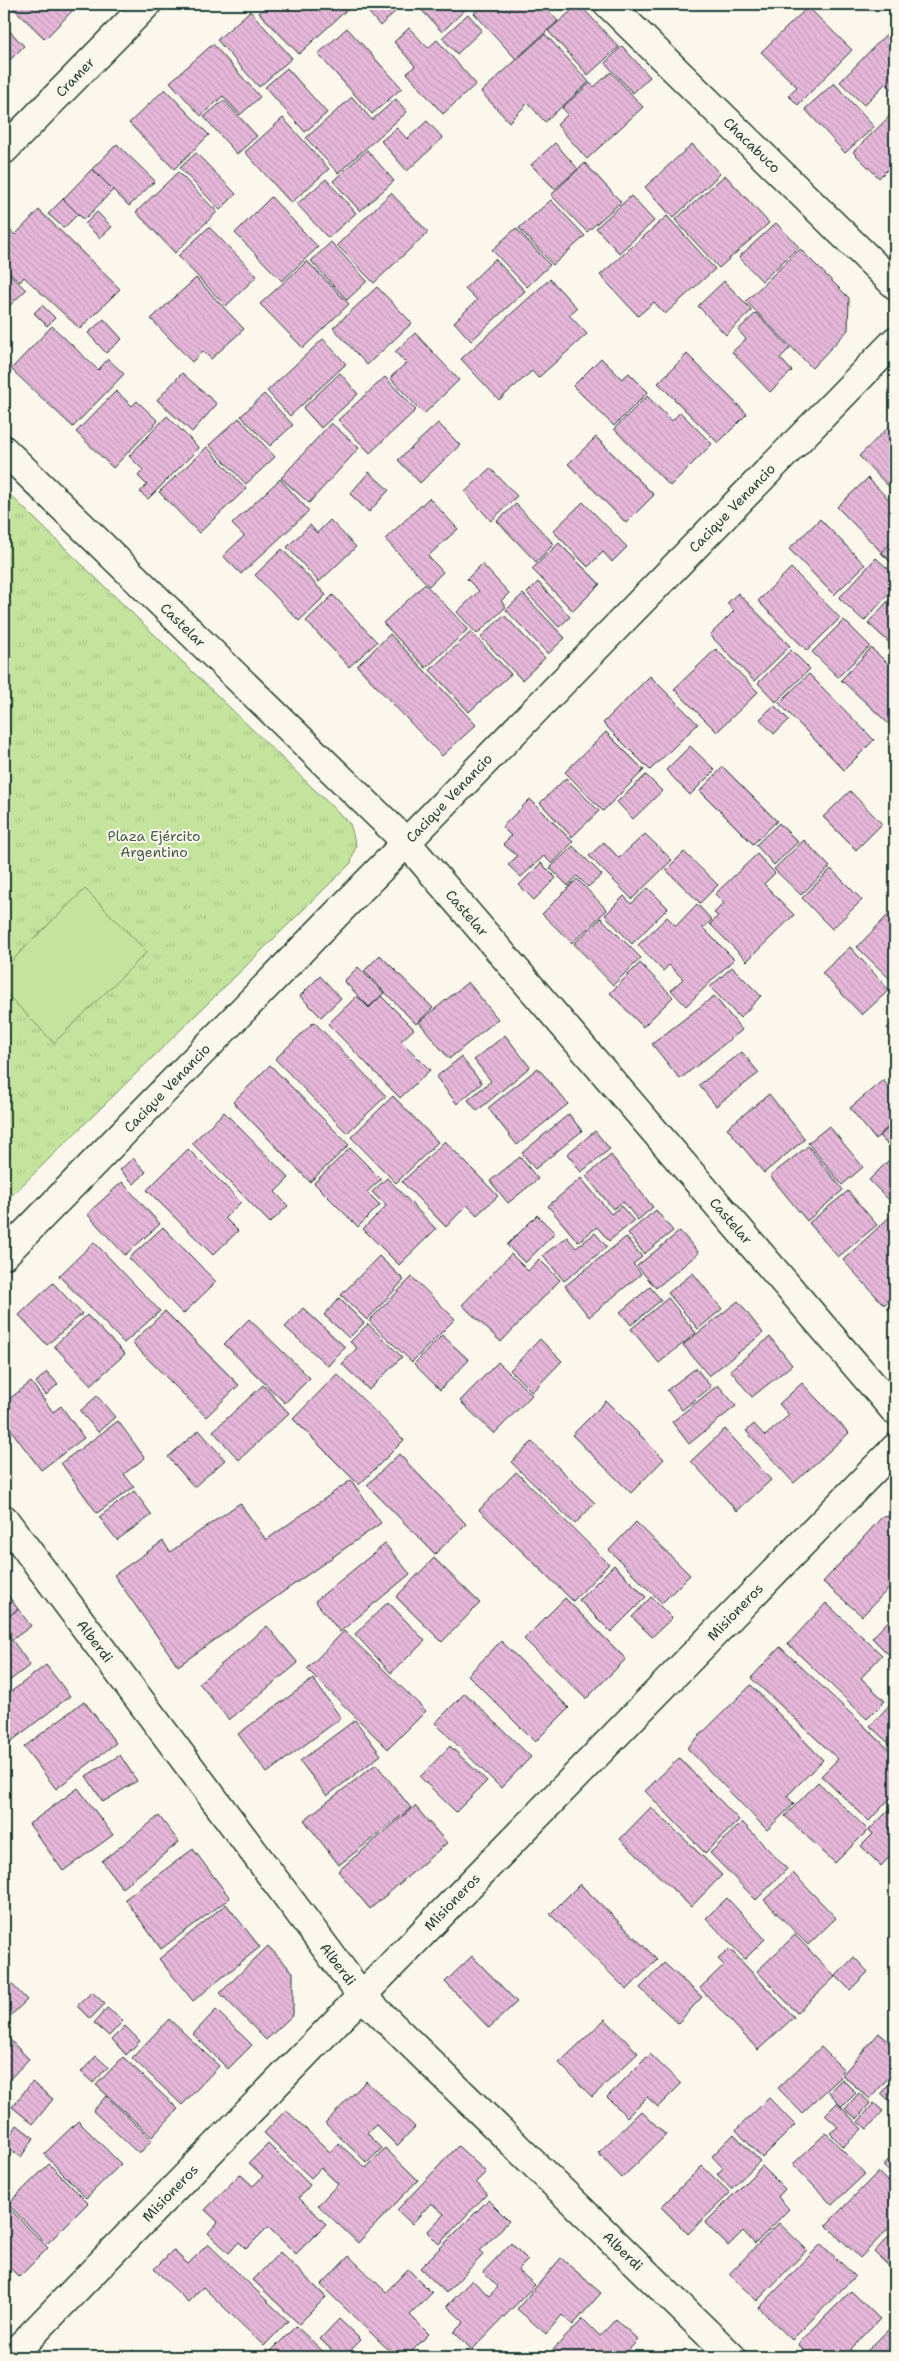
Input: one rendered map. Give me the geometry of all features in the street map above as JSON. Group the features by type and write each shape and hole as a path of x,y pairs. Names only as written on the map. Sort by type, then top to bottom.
{"street":[{"name":"Cramer","path":"4,150 147,4"},
{"name":"Chacabuco","path":"608,4 895,285"},
{"name":"Cacique Venancio","path":"4,1255 895,341"},
{"name":"Castelar","path":"4,450 406,842 895,1411"},
{"name":"Misioneros","path":"10,2357 895,1448"},
{"name":"Alberdi","path":"4,1519 362,1995 732,2357"}],"green space":[{"name":"Plaza Ejército Argentino","path":"4,489 350,824 356,845 351,863 4,1203"},
{"path":"85,889 147,952 54,1043 4,991 4,968"}],"building":[{"path":"9,4 79,4 45,39"},
{"path":"269,4 352,5 299,54 259,13"},
{"path":"362,4 403,4 380,26"},
{"path":"416,4 469,4 470,5 442,32"},
{"path":"484,4 542,4 558,21 516,59 474,13"},
{"path":"579,4 619,47 588,75 548,31"},
{"path":"808,7 852,50 798,105 788,95 797,87 761,52"},
{"path":"250,11 292,58 259,87 217,40"},
{"path":"468,14 482,30 457,54 442,38"},
{"path":"4,25 24,46 4,66"},
{"path":"895,25 895,92 886,83 864,105 840,82"},
{"path":"347,28 402,88 372,114 318,54"},
{"path":"409,28 428,48 437,40 476,84 443,114 407,73 415,66 394,42"},
{"path":"545,34 589,82 545,122 528,103 509,122 481,92"},
{"path":"213,44 260,97 240,115 223,96 201,116 170,82"},
{"path":"622,46 650,77 633,93 605,63"},
{"path":"287,68 327,113 305,132 265,87"},
{"path":"611,72 643,107 587,159 557,125 568,114 562,108 590,83 594,87"},
{"path":"834,83 874,127 845,153 805,109"},
{"path":"165,89 209,135 174,169 129,123"},
{"path":"352,97 372,120 396,99 407,112 338,173 306,138"},
{"path":"224,100 257,136 237,154 204,117"},
{"path":"895,111 895,162 879,178 853,152"},
{"path":"283,118 329,169 291,203 245,152"},
{"path":"427,121 443,138 407,171 381,141 397,128 407,139"},
{"path":"555,143 578,169 555,189 531,165"},
{"path":"117,144 155,181 129,206 92,169"},
{"path":"692,144 720,174 673,218 645,187"},
{"path":"367,150 394,181 360,211 333,181"},
{"path":"196,153 236,194 220,210 180,168"},
{"path":"585,163 621,202 587,232 551,195"},
{"path":"92,169 113,190 84,220 63,199"},
{"path":"178,172 217,212 175,253 136,212"},
{"path":"725,175 769,223 719,268 675,220"},
{"path":"326,179 356,213 328,238 297,204"},
{"path":"391,193 428,232 374,283 337,245"},
{"path":"631,196 654,221 619,253 596,228"},
{"path":"271,197 318,247 282,281 235,233"},
{"path":"63,199 78,214 64,228 48,214"},
{"path":"551,200 585,236 553,265 519,228"},
{"path":"39,210 120,289 80,329 24,277 20,282 4,267 4,238 11,231 15,235"},
{"path":"97,212 112,227 100,238 85,224"},
{"path":"667,216 715,269 665,314 654,302 638,316 600,275"},
{"path":"776,223 799,247 762,281 739,257"},
{"path":"209,227 257,276 226,306 178,256"},
{"path":"516,228 550,265 527,287 492,250"},
{"path":"331,242 367,281 347,300 311,261"},
{"path":"800,249 849,298 848,330 812,368 746,301"},
{"path":"495,259 525,291 471,341 454,322 477,300 465,288"},
{"path":"307,261 349,304 303,348 260,304"},
{"path":"4,269 26,290 4,311"},
{"path":"196,278 244,329 211,359 203,351 192,362 151,319"},
{"path":"550,279 577,308 569,315 587,334 538,378 532,371 499,400 461,359"},
{"path":"724,281 752,310 726,335 698,306"},
{"path":"377,287 412,323 367,365 333,328"},
{"path":"42,305 55,318 47,326 34,313"},
{"path":"756,313 790,348 780,358 792,371 770,392 732,352 746,339 738,330"},
{"path":"104,319 122,339 106,353 88,333"},
{"path":"52,326 98,370 108,359 124,374 73,427 11,369"},
{"path":"415,333 459,380 424,414 390,378 406,363 395,352"},
{"path":"323,339 346,364 290,416 267,391"},
{"path":"687,354 747,414 718,443 658,383"},
{"path":"601,358 622,379 629,373 648,392 614,426 573,386"},
{"path":"182,373 217,404 192,432 157,400"},
{"path":"340,373 358,394 321,428 303,408"},
{"path":"385,377 416,410 370,453 338,420"},
{"path":"116,391 132,406 137,401 158,421 113,468 76,432"},
{"path":"264,394 293,425 270,446 241,416"},
{"path":"647,396 672,421 680,412 712,444 670,486 614,429"},
{"path":"167,416 199,448 148,499 140,492 147,485 138,476 143,470 129,456"},
{"path":"239,418 275,457 246,484 209,445"},
{"path":"895,421 895,493 859,456"},
{"path":"331,423 359,448 309,503 281,478"},
{"path":"438,423 460,445 420,483 398,460"},
{"path":"596,437 654,495 626,523 568,464"},
{"path":"207,447 246,489 199,533 159,492"},
{"path":"490,468 517,496 491,521 465,492"},
{"path":"369,472 389,490 369,512 350,494"},
{"path":"868,478 895,506 895,566 837,507"},
{"path":"280,479 309,511 241,574 223,556 244,536 232,524"},
{"path":"429,498 458,529 428,556 443,572 429,586 385,539"},
{"path":"583,502 627,547 612,562 603,552 588,567 553,531"},
{"path":"516,504 554,544 536,562 497,521"},
{"path":"820,519 865,565 834,595 789,549"},
{"path":"330,520 356,547 319,582 287,547 310,525 317,533"},
{"path":"895,538 895,566 881,553"},
{"path":"559,543 600,584 573,611 532,569"},
{"path":"282,549 326,595 299,621 255,575"},
{"path":"876,558 895,575 895,587 864,621 839,598"},
{"path":"482,564 509,593 501,601 506,607 477,634 457,612 479,591 467,579"},
{"path":"791,568 840,618 807,651 758,601"},
{"path":"538,582 570,617 559,627 527,593"},
{"path":"425,584 468,629 426,668 383,623"},
{"path":"738,593 790,646 754,681 710,635 734,611 727,603"},
{"path":"895,593 895,648 868,623"},
{"path":"523,594 565,638 548,654 506,610"},
{"path":"333,595 377,642 349,667 306,621"},
{"path":"504,615 545,658 522,680 481,637"},
{"path":"844,620 870,646 838,677 812,652"},
{"path":"471,632 511,674 469,712 430,670"},
{"path":"390,634 476,725 442,756 357,666"},
{"path":"871,648 895,670 895,720 890,725 841,680"},
{"path":"716,649 758,692 717,732 674,689"},
{"path":"791,650 810,669 776,702 758,683"},
{"path":"809,674 874,740 844,770 779,703"},
{"path":"650,676 698,724 650,770 603,723"},
{"path":"774,705 789,720 774,734 760,719"},
{"path":"606,732 644,770 603,811 565,772"},
{"path":"690,746 715,770 690,795 666,770"},
{"path":"723,767 777,821 753,844 700,791"},
{"path":"646,775 662,791 633,819 617,802"},
{"path":"566,778 599,811 572,837 540,803"},
{"path":"850,791 882,824 856,850 823,817"},
{"path":"530,799 573,842 552,864 544,856 521,877 508,865 517,856 503,844 511,836 502,827"},
{"path":"779,823 798,842 774,865 756,845"},
{"path":"645,834 672,860 632,899 589,856 604,842 619,858"},
{"path":"804,840 830,867 801,895 774,869"},
{"path":"573,846 602,875 588,887 577,876 568,886 550,868"},
{"path":"684,852 718,885 700,903 666,870"},
{"path":"757,854 775,873 764,884 794,915 747,961 710,924 718,916 714,913 724,903 715,894"},
{"path":"541,863 556,878 534,900 519,885"},
{"path":"831,869 862,900 832,929 802,898"},
{"path":"577,879 607,910 572,943 542,914"},
{"path":"648,888 668,908 632,944 605,915 624,896 631,904"},
{"path":"697,904 712,920 703,928 734,959 686,1006 671,990 683,979 669,965 663,971 638,945 667,917 676,926"},
{"path":"895,908 895,984 857,947"},
{"path":"601,918 641,958 613,985 574,944"},
{"path":"850,947 889,990 862,1015 822,973"},
{"path":"380,955 433,1008 416,1024 364,971"},
{"path":"640,963 673,997 643,1027 610,993"},
{"path":"358,967 384,993 369,1007 344,981"},
{"path":"732,967 761,996 740,1018 710,987"},
{"path":"320,976 341,998 321,1017 300,996"},
{"path":"468,982 498,1019 449,1059 419,1022"},
{"path":"357,996 369,1008 381,996 414,1029 401,1041 430,1070 400,1098 328,1024"},
{"path":"714,996 742,1030 680,1079 652,1044"},
{"path":"895,1020 895,1037 887,1028"},
{"path":"314,1022 386,1096 347,1133 275,1059"},
{"path":"505,1035 530,1067 477,1111 468,1100 491,1081 474,1060"},
{"path":"742,1052 759,1073 716,1106 699,1085"},
{"path":"461,1057 482,1083 457,1104 436,1077"},
{"path":"270,1065 349,1145 310,1182 233,1102"},
{"path":"538,1068 568,1104 517,1145 488,1108"},
{"path":"883,1080 895,1095 895,1123 875,1139 850,1108"},
{"path":"769,1094 805,1139 764,1173 727,1128"},
{"path":"393,1096 438,1142 396,1183 351,1137"},
{"path":"224,1112 289,1178 275,1192 288,1206 270,1223 192,1143"},
{"path":"569,1114 582,1131 535,1169 522,1153"},
{"path":"895,1119 895,1152 879,1136"},
{"path":"829,1126 863,1167 842,1185 808,1143"},
{"path":"595,1131 610,1149 581,1172 567,1154"},
{"path":"445,1141 498,1196 477,1215 467,1205 446,1227 402,1182"},
{"path":"808,1146 843,1190 807,1221 770,1176"},
{"path":"350,1148 381,1179 367,1192 380,1205 358,1227 314,1183"},
{"path":"188,1149 241,1202 225,1218 238,1231 213,1255 147,1190"},
{"path":"611,1155 653,1207 638,1220 623,1202 613,1209 586,1176"},
{"path":"895,1156 895,1206 869,1180"},
{"path":"520,1157 538,1179 508,1203 490,1181"},
{"path":"133,1158 146,1172 134,1184 120,1170"},
{"path":"387,1178 436,1229 399,1265 363,1229 386,1206 372,1192"},
{"path":"581,1178 611,1214 621,1206 634,1221 609,1241 597,1227 578,1242 548,1206"},
{"path":"122,1182 160,1224 125,1255 87,1214"},
{"path":"848,1191 877,1225 838,1257 809,1223"},
{"path":"656,1210 673,1231 644,1254 628,1233"},
{"path":"895,1212 895,1294 884,1305 843,1260"},
{"path":"537,1215 555,1233 525,1263 507,1245"},
{"path":"163,1227 216,1282 183,1314 129,1258"},
{"path":"680,1231 699,1253 656,1288 637,1266"},
{"path":"595,1233 607,1247 564,1281 543,1255 567,1237 576,1248"},
{"path":"626,1237 642,1257 633,1264 641,1274 589,1317 565,1286"},
{"path":"94,1242 160,1311 124,1343 59,1276"},
{"path":"511,1254 528,1271 539,1259 560,1280 501,1342 462,1305"},
{"path":"379,1256 404,1280 367,1320 341,1295"},
{"path":"693,1273 722,1309 698,1329 668,1293"},
{"path":"412,1277 455,1319 412,1362 369,1321"},
{"path":"53,1283 82,1314 47,1345 19,1315"},
{"path":"650,1287 661,1300 631,1325 620,1312"},
{"path":"339,1298 364,1323 349,1338 324,1315"},
{"path":"668,1298 696,1333 659,1363 631,1329"},
{"path":"895,1300 895,1317 887,1308"},
{"path":"738,1301 763,1333 709,1376 683,1345"},
{"path":"303,1308 345,1347 328,1366 285,1327"},
{"path":"165,1311 239,1385 206,1417 132,1343"},
{"path":"87,1315 125,1354 91,1385 54,1346"},
{"path":"249,1319 310,1378 285,1403 224,1344"},
{"path":"368,1324 402,1357 369,1390 342,1364 357,1348 350,1342"},
{"path":"442,1335 469,1360 440,1390 414,1364"},
{"path":"770,1337 792,1365 752,1397 730,1370"},
{"path":"540,1339 562,1361 532,1392 510,1370"},
{"path":"498,1362 532,1395 494,1434 460,1401"},
{"path":"696,1368 711,1387 682,1410 667,1390"},
{"path":"47,1372 58,1384 46,1395 36,1382"},
{"path":"337,1374 404,1440 359,1485 293,1419"},
{"path":"31,1382 53,1412 61,1406 84,1438 41,1470 4,1421 4,1403"},
{"path":"802,1383 849,1433 794,1483 746,1431 754,1424 765,1436 789,1415 779,1404"},
{"path":"263,1385 289,1413 239,1460 213,1431"},
{"path":"718,1385 736,1406 689,1444 672,1422"},
{"path":"97,1396 115,1417 98,1432 80,1411"},
{"path":"606,1401 664,1459 631,1493 572,1435"},
{"path":"118,1421 145,1458 124,1474 134,1487 97,1513 61,1463"},
{"path":"725,1429 771,1480 737,1511 691,1461"},
{"path":"199,1430 225,1460 194,1487 168,1457"},
{"path":"532,1442 595,1503 575,1524 511,1462"},
{"path":"399,1454 466,1524 435,1554 367,1485"},
{"path":"516,1472 609,1564 573,1601 479,1510"},
{"path":"351,1480 381,1523 178,1666 114,1575 163,1541 170,1552 240,1503 266,1540"},
{"path":"134,1491 152,1515 117,1540 99,1517"},
{"path":"895,1516 895,1582 862,1616 823,1582 882,1517"},
{"path":"636,1522 690,1575 662,1603 609,1550"},
{"path":"385,1544 410,1574 340,1632 315,1601"},
{"path":"434,1558 480,1603 442,1642 396,1597"},
{"path":"614,1565 646,1597 611,1632 579,1600"},
{"path":"4,1590 18,1609 4,1620"},
{"path":"651,1597 672,1618 652,1637 632,1617"},
{"path":"565,1598 626,1659 586,1699 524,1639"},
{"path":"388,1602 425,1641 391,1673 355,1634"},
{"path":"826,1603 882,1655 861,1678 885,1701 867,1719 788,1644"},
{"path":"18,1609 31,1626 12,1640 30,1665 4,1685 4,1620"},
{"path":"893,1616 895,1617 895,1661 872,1638"},
{"path":"267,1626 298,1663 229,1720 199,1683"},
{"path":"344,1631 426,1711 388,1749 307,1669"},
{"path":"501,1641 569,1708 535,1742 468,1675"},
{"path":"780,1647 895,1755 895,1793 869,1821 821,1776 838,1759 751,1678"},
{"path":"46,1665 70,1696 4,1747 4,1697"},
{"path":"313,1679 341,1718 267,1773 238,1734"},
{"path":"751,1685 823,1760 787,1796 794,1804 767,1830 687,1748"},
{"path":"465,1693 531,1757 501,1788 435,1723"},
{"path":"84,1701 116,1743 56,1789 24,1747"},
{"path":"893,1701 895,1704 895,1749 870,1726"},
{"path":"355,1720 381,1755 327,1796 300,1761"},
{"path":"450,1746 487,1781 456,1812 420,1777"},
{"path":"120,1755 137,1781 103,1802 86,1776"},
{"path":"679,1758 739,1820 705,1853 645,1791"},
{"path":"376,1764 411,1808 339,1865 304,1820"},
{"path":"818,1782 868,1830 835,1863 785,1816"},
{"path":"78,1788 113,1835 63,1871 29,1824"},
{"path":"895,1804 895,1855 893,1853 881,1866 861,1846 873,1834 869,1830"},
{"path":"415,1806 447,1843 370,1909 338,1871"},
{"path":"651,1807 722,1875 691,1907 620,1839"},
{"path":"159,1816 179,1842 122,1888 102,1861"},
{"path":"742,1822 787,1869 756,1900 710,1853"},
{"path":"193,1849 230,1898 161,1949 125,1899"},
{"path":"793,1873 836,1918 808,1945 764,1900"},
{"path":"580,1884 657,1959 627,1990 550,1914"},
{"path":"727,1898 765,1939 745,1959 706,1918"},
{"path":"226,1904 260,1947 193,2001 159,1959"},
{"path":"795,1935 835,1977 797,2013 757,1971"},
{"path":"268,1946 293,1972 293,2015 266,2040 220,1993"},
{"path":"730,1949 794,2017 758,2050 700,1988 724,1965 718,1959"},
{"path":"472,1956 517,2002 489,2028 445,1982"},
{"path":"854,1957 868,1972 850,1990 836,1976"},
{"path":"664,1963 702,1997 678,2023 640,1988"},
{"path":"4,1976 27,2000 5,2021 4,2019"},
{"path":"92,1992 105,2004 90,2019 77,2006"},
{"path":"107,2008 123,2021 109,2036 94,2023"},
{"path":"216,2010 252,2045 228,2069 193,2034"},
{"path":"169,2019 219,2066 182,2105 132,2058"},
{"path":"605,2019 638,2053 592,2097 559,2063"},
{"path":"125,2026 140,2041 126,2055 112,2039"},
{"path":"879,2033 895,2047 895,2070 870,2099 842,2075"},
{"path":"4,2034 29,2059 4,2085"},
{"path":"821,2047 844,2070 839,2075 841,2077 802,2113 778,2088"},
{"path":"650,2054 681,2084 658,2107 647,2097 627,2117 607,2097"},
{"path":"96,2056 108,2067 93,2083 81,2072"},
{"path":"123,2057 178,2109 152,2137 96,2085"},
{"path":"895,2077 895,2106 881,2093"},
{"path":"842,2079 856,2093 842,2107 829,2092"},
{"path":"366,2081 415,2127 397,2146 376,2125 367,2133 382,2148 367,2163 325,2123"},
{"path":"32,2082 53,2099 33,2124 12,2107"},
{"path":"859,2093 870,2103 857,2119 845,2109"},
{"path":"106,2096 152,2140 139,2154 93,2111"},
{"path":"769,2098 795,2125 762,2158 736,2130"},
{"path":"837,2103 862,2129 843,2147 830,2133 838,2127 825,2115"},
{"path":"874,2103 883,2111 867,2129 858,2122"},
{"path":"4,2105 11,2112 4,2119"},
{"path":"286,2110 330,2152 338,2143 366,2168 385,2148 418,2180 358,2243 318,2205 338,2184 321,2168 311,2178 264,2133"},
{"path":"641,2111 666,2135 622,2178 598,2153"},
{"path":"78,2121 121,2164 86,2198 44,2154"},
{"path":"17,2125 34,2138 21,2157 4,2145"},
{"path":"826,2133 865,2174 832,2205 793,2164"},
{"path":"734,2134 760,2161 731,2189 717,2174 723,2168 712,2156"},
{"path":"268,2144 310,2185 299,2198 326,2224 296,2254 268,2227 246,2249 239,2242 229,2253 208,2233 218,2222 205,2210 240,2174 253,2186 263,2176 249,2163"},
{"path":"458,2146 486,2172 476,2182 487,2194 439,2244 427,2232 444,2214 431,2203 412,2224 397,2210"},
{"path":"895,2152 895,2177 883,2166"},
{"path":"49,2164 88,2203 47,2244 8,2204"},
{"path":"702,2166 730,2193 688,2234 661,2207"},
{"path":"762,2166 785,2189 778,2197 789,2209 755,2244 743,2231 728,2246 705,2223"},
{"path":"878,2172 895,2189 895,2222 860,2258 826,2225"},
{"path":"488,2200 509,2221 480,2251 483,2255 446,2293 420,2268"},
{"path":"4,2203 48,2248 19,2277 4,2262"},
{"path":"779,2223 807,2250 757,2301 729,2274"},
{"path":"895,2230 895,2272 874,2252"},
{"path":"511,2243 528,2260 518,2270 535,2285 472,2350 454,2332 464,2322 447,2306 472,2280 489,2296 498,2287 483,2272"},
{"path":"208,2244 288,2321 264,2346 203,2287 188,2302 154,2269 173,2250 188,2264"},
{"path":"821,2244 855,2276 792,2340 759,2308"},
{"path":"280,2252 326,2297 299,2324 253,2280"},
{"path":"349,2256 386,2292 408,2269 432,2293 410,2315 429,2334 406,2357 396,2357 321,2285"},
{"path":"561,2258 601,2293 573,2325 562,2315 546,2334 517,2309"},
{"path":"851,2291 880,2319 851,2349 853,2352 848,2357 810,2357 798,2344"},
{"path":"339,2319 361,2340 344,2357 339,2357 320,2339"},
{"path":"583,2319 600,2336 616,2319 638,2340 622,2357 546,2357"},
{"path":"895,2323 895,2357 861,2357"},
{"path":"296,2326 329,2357 278,2357 271,2351"},
{"path":"133,2350 140,2357 125,2357"}]}
